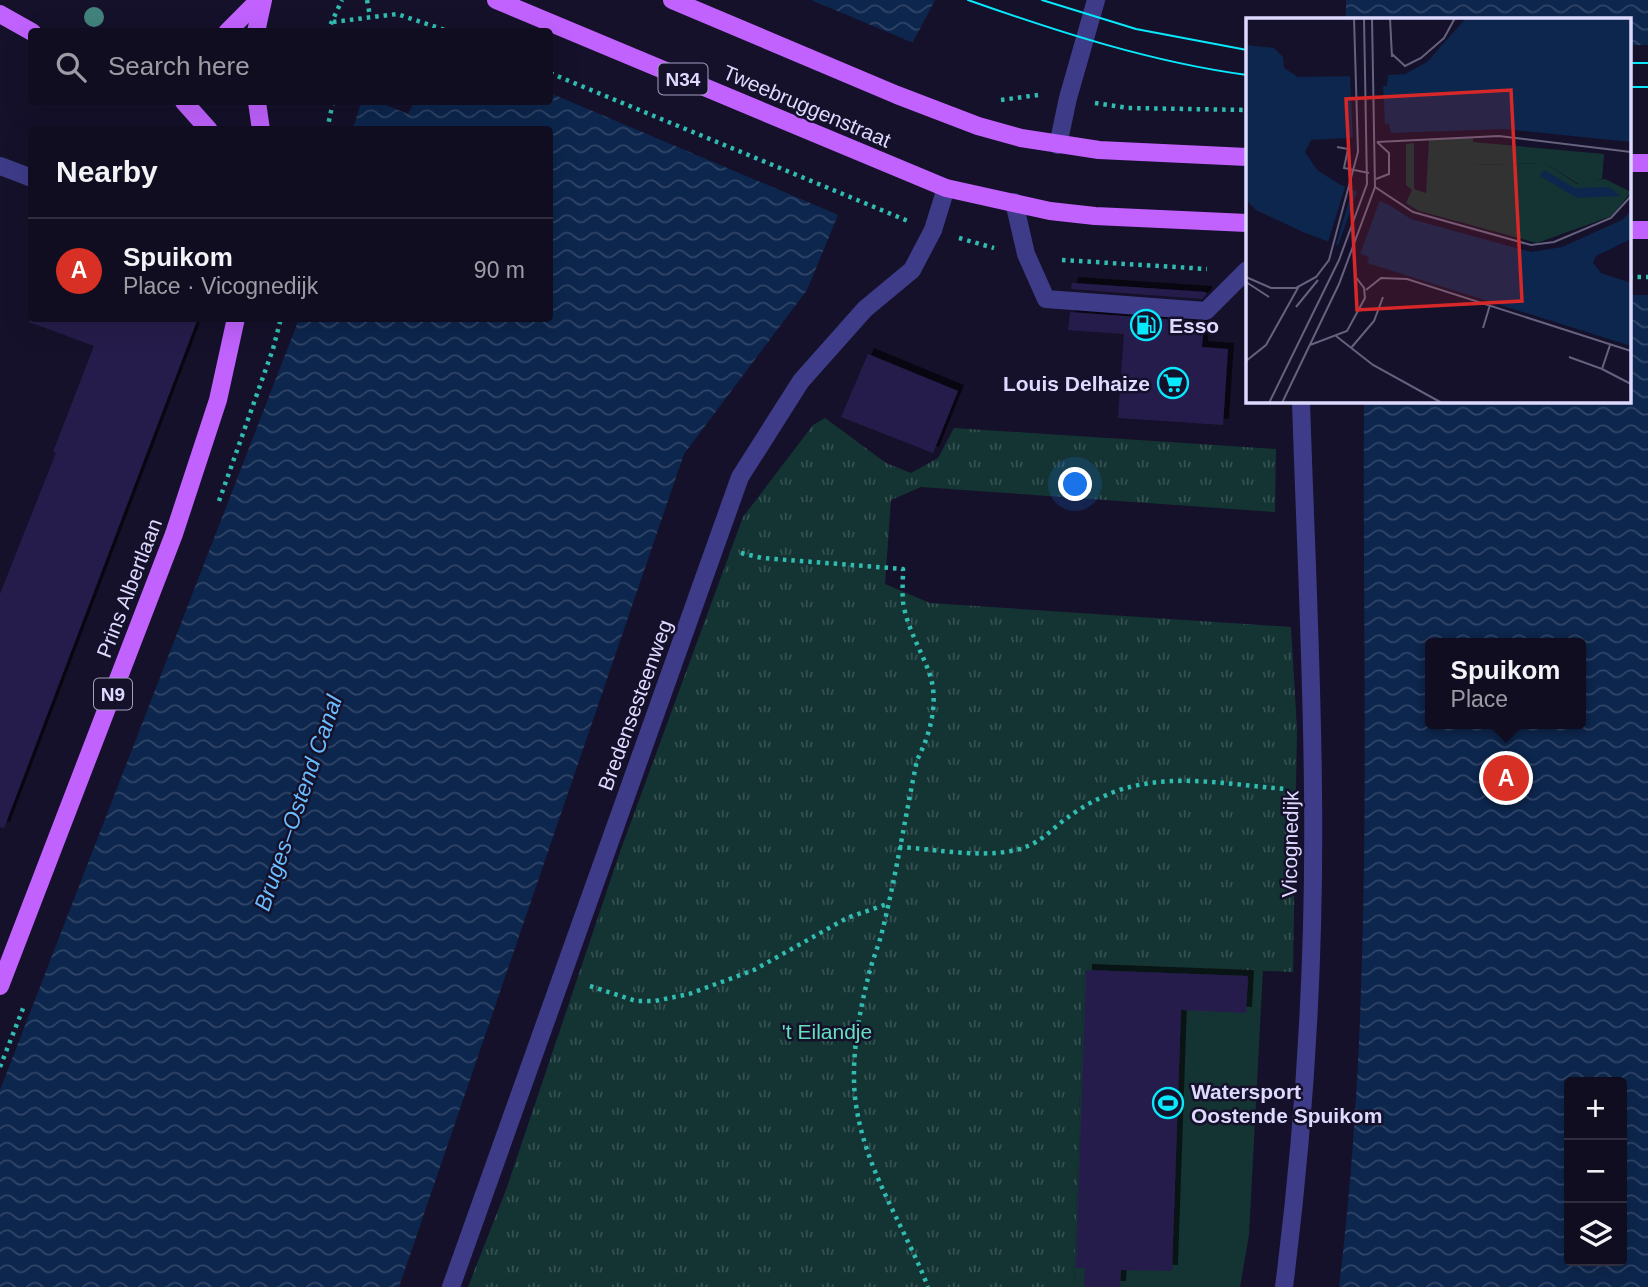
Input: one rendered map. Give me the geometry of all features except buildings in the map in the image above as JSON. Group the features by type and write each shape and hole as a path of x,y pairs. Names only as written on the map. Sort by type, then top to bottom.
{"main road":[{"path":"231,28 261,0"},
{"path":"257,28 261,0"},
{"name":"Tweebruggenstraat","path":"496,0 946,188"},
{"path":"672,0 897,94 978,126 1021,138 1112,151 1246,157"},
{"path":"0,14 28,30"},
{"path":"187,105 205,126"},
{"path":"257,105 260,126"},
{"path":"1630,163 1648,163"},
{"name":"N34","path":"946,188 1050,211 1095,216 1246,223"},
{"path":"1630,230 1648,230"},
{"name":"Prins Albertlaan","path":"0,986 174,534 218,400 235,322"}],"street":[{"path":"1058,145 1096,0"},
{"path":"0,166 28,176"},
{"name":"Bredensesteenweg","path":"451,1287 740,477 801,381 865,309 912,270 933,230 946,188"},
{"path":"1014,202 1026,254 1046,299 1206,311 1246,271"},
{"name":"Vicognedijk","path":"1284,1287 1298,1178 1311,972 1314,792 1301,402"}],"path":[{"path":"329,28 342,0"},
{"path":"368,0 370,16"},
{"path":"333,22 397,14 443,28"},
{"path":"333,22 333,28"},
{"path":"553,74 854,200 933,230 1001,250 1067,261 1246,270"},
{"path":"328,126 332,105"},
{"path":"1630,277 1648,277"},
{"path":"717,546 762,558 903,569 903,604 931,677 933,713 928,737 917,761 888,904 859,1020 855,1102 863,1140 874,1172 928,1287"},
{"path":"899,847 989,853 1028,846 1068,816 1097,801 1128,788 1155,783 1211,781 1314,792"},
{"path":"560,977 636,1001 655,1001 690,994 754,970 848,918 888,904"}],"green space":[{"name":"'t Eilandje","path":"825,418 886,463 911,473 938,458 954,428 1276,449 1275,512 921,487 891,500 885,584 930,603 1291,627 1297,729 1293,972 1084,964 1074,1287 468,1287 506,1190 621,849 743,517 813,425"},
{"name":"Watersport Oostende Spuikom","path":"1084,964 1263,970 1249,1235 1240,1287 1074,1287"}],"water":[{"name":"Bruges–Ostend Canal","path":"457,0 935,0 914,40 857,169 807,290 684,454 399,1287 0,1287 0,1090 298,322 553,322 553,126 354,126 360,105 386,105 408,114 412,105 553,105 553,28 538,28"},
{"path":"1346,0 1648,0 1648,1287 1339,1287 1358,1066 1364,844 1364,402 1630,402 1630,18 1346,18"}],"pier":[{"path":"454,0 811,0 916,44 841,216 553,94 553,28 442,28"},
{"path":"1630,45 1648,45 1648,295 1630,295"}],"tram line":[{"path":"968,0 1106,45 1246,75"},
{"path":"1042,0 1136,29 1246,50"},
{"path":"1630,63 1648,63"},
{"path":"1630,87 1648,87"}],"place":[{"name":"Esso","path":"1146,325"},
{"name":"Louis Delhaize","path":"1173,383"},
{"name":"Spuikom","path":"1506,778"},
{"name":"Watersport Oostende Spuikom","path":"1168,1103"}]}
